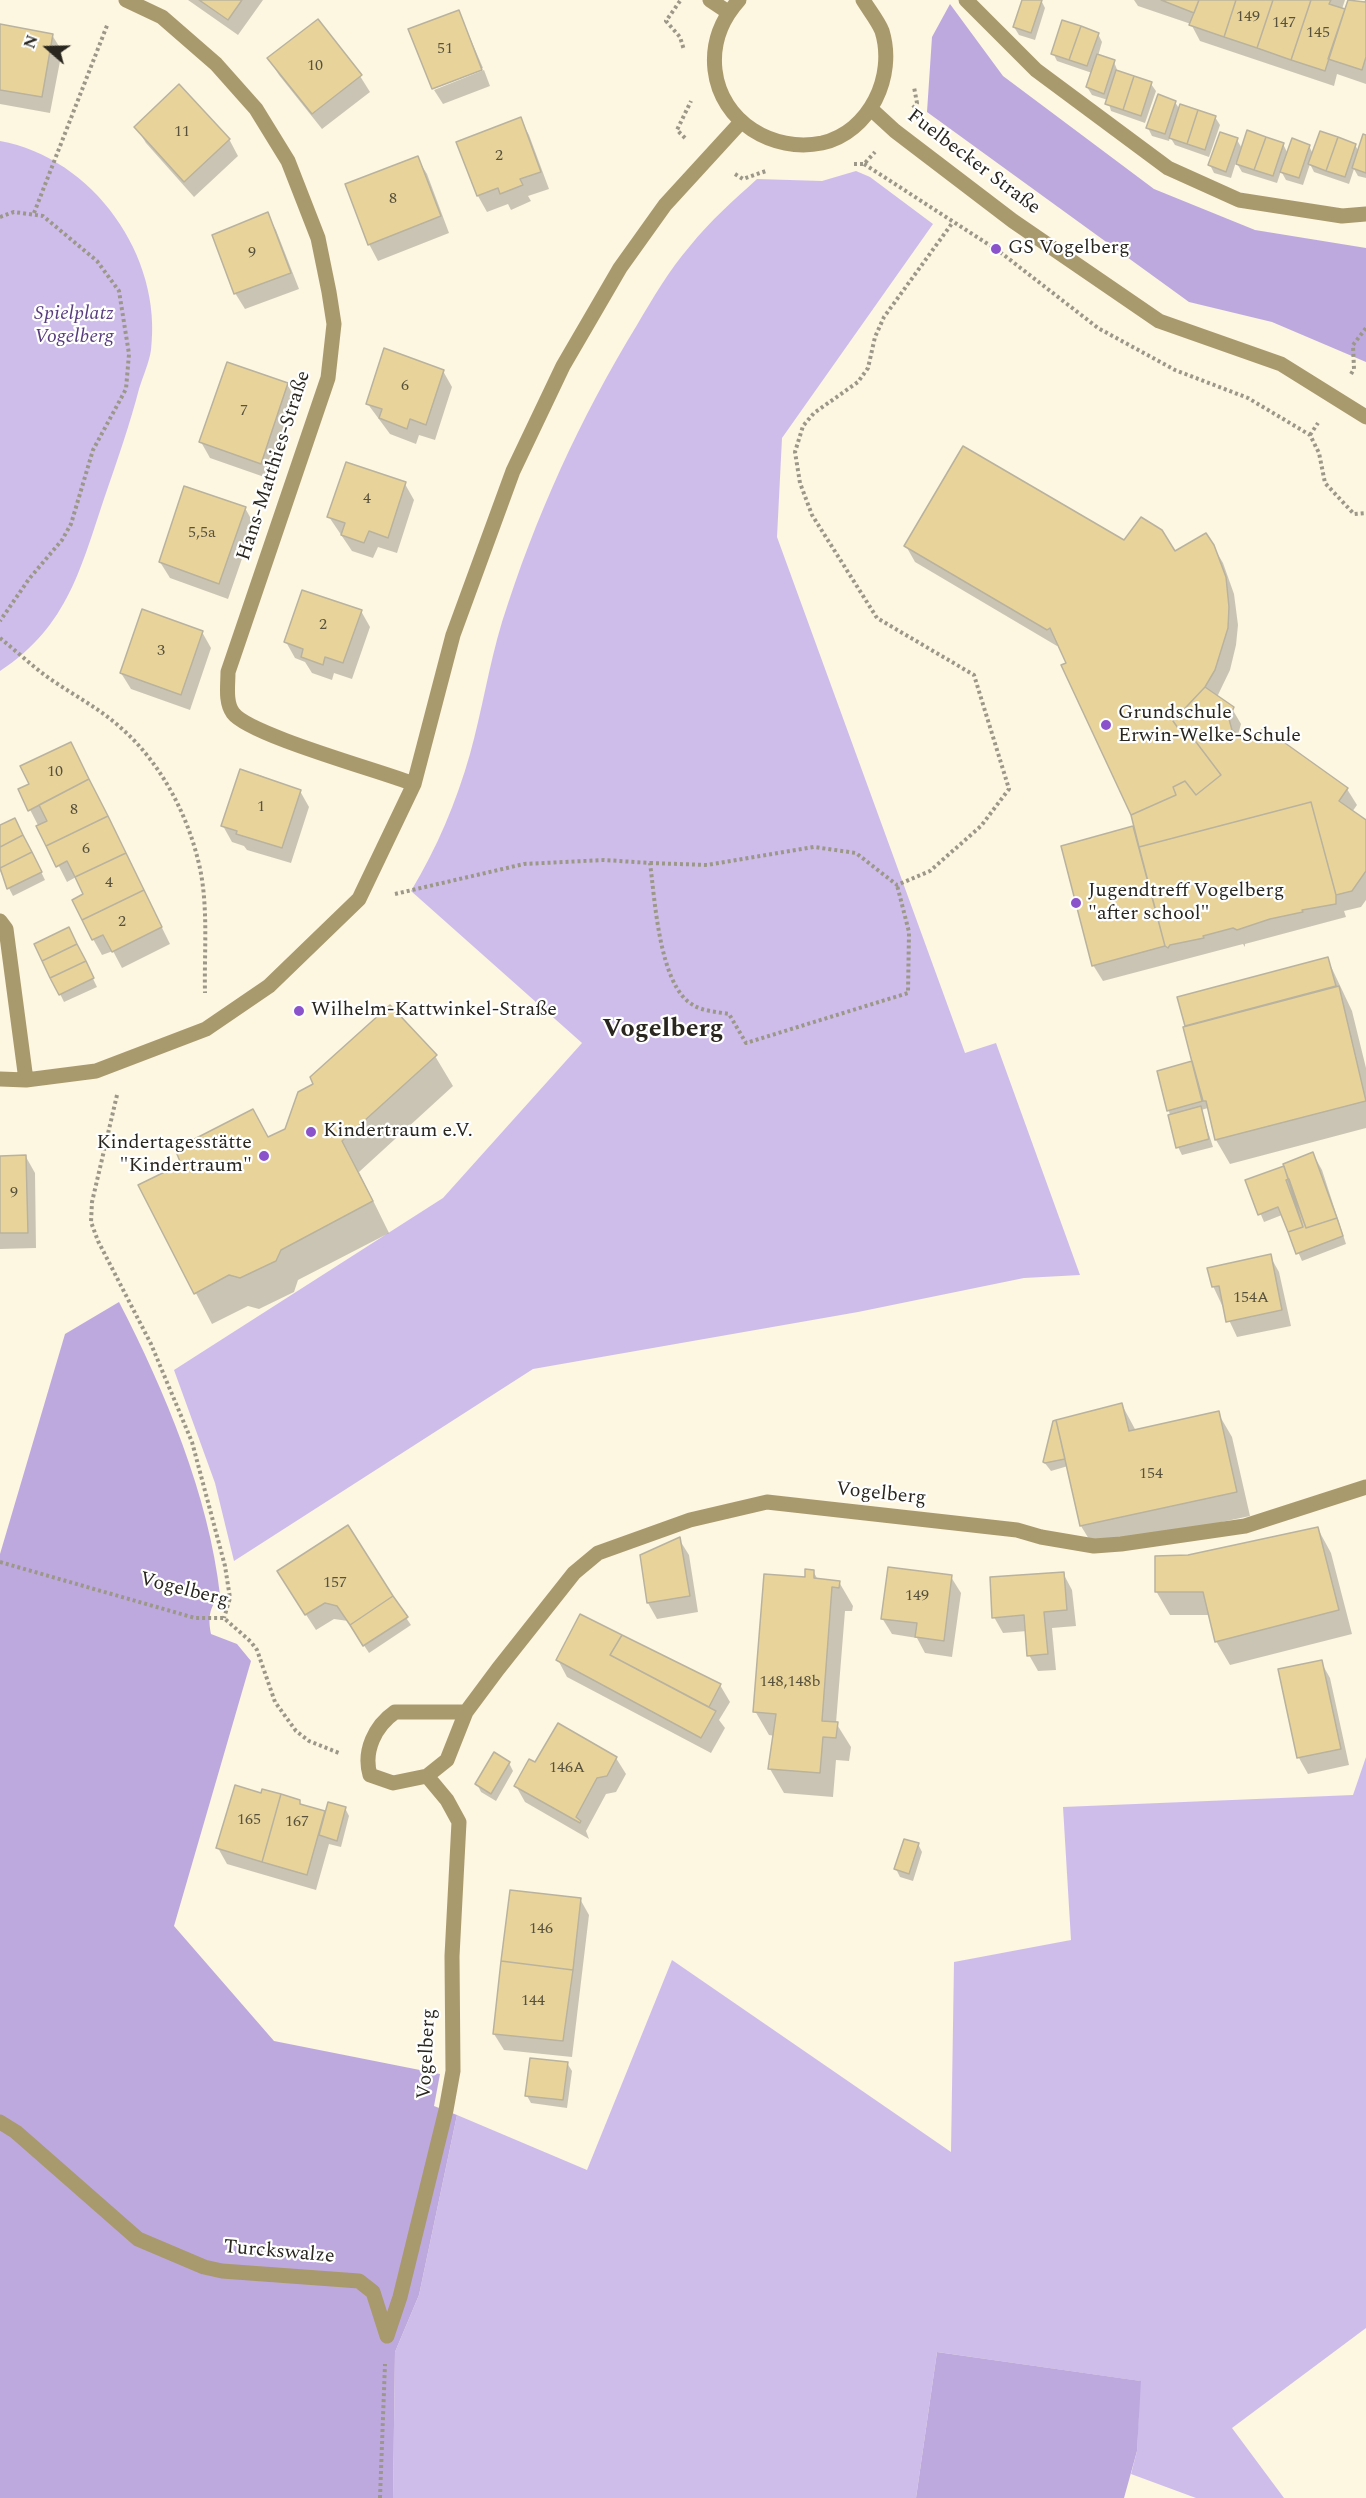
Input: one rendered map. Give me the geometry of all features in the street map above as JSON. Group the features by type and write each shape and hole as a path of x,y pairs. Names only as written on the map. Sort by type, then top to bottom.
{"street":[{"name":"Hans-Matthies-Straße","path":"126,0 162,17 216,64 256,109 288,161 318,237 334,324 328,378 228,672 227,696 233,713 264,733 414,784"},
{"path":"710,0 728,12"},
{"path":"739,0 728,12 718,34 714,57 717,81 726,103 741,122 765,138 794,146 824,142 850,130 871,109 883,84 887,57 881,30 863,0"},
{"path":"966,0 1036,70 1168,168 1239,200 1342,216 1366,214"},
{"name":"Fuelbecker Straße","path":"871,109 895,131 1013,221 1159,321 1281,364 1366,417"},
{"path":"0,1079 26,1080 96,1071 124,1063 206,1029 269,986 359,899 414,784 453,635 513,471 563,366 620,268 665,205 741,122"},
{"path":"0,921 6,929 26,1080"},
{"name":"Vogelberg","path":"387,2336 406,2274 446,2110 453,2071 452,1956 459,1822 447,1800 427,1776 447,1760 466,1712 574,1573 598,1553 690,1520 767,1502 1017,1530 1041,1538 1094,1546 1245,1526 1366,1487"},
{"path":"427,1776 393,1783 370,1774 366,1760 376,1733 386,1719 395,1712 466,1712"},
{"name":"Turckswalze","path":"0,2122 16,2132 138,2239 204,2267 222,2271 359,2281 373,2292 387,2336"}],"path":[{"path":"34,213 109,21"},
{"path":"0,217 14,212 43,216 87,252 115,284 122,300 128,342 126,389 93,450 71,524 62,540 28,579 0,621"},
{"path":"897,885 930,871 981,826 1009,789 974,675 877,618 812,514 800,483 795,452 803,426 814,413 858,382 868,368 875,337 884,317 953,222"},
{"path":"1310,435 1319,453 1326,483 1354,514 1366,513"},
{"path":"0,638 48,677 89,702 122,729 150,758 173,794 199,861 205,923 204,964"},
{"path":"359,899 411,891 481,872 524,864 604,860 707,865 814,847 856,852 897,885 909,932 908,993 746,1043 729,1014 692,1005 676,986 666,968 650,863"},
{"path":"124,1063 92,1202 91,1222 98,1241 151,1344 192,1442 225,1566 230,1598 224,1618"},
{"name":"Vogelberg","path":"0,1562 195,1618 224,1618 257,1650 275,1702 296,1731 309,1741 366,1760"},
{"path":"380,2498 387,2336"}],"green space":[{"name":"Spielplatz Vogelberg","path":"0,141 34,151 65,168 92,190 115,217 133,247 146,280 152,315 149,360 80,570 70,593 42,634 0,671"},
{"path":"856,171 870,177 933,224 782,438 777,537 965,1053 996,1043 1080,1275 1024,1278 858,1312 533,1369 234,1561 215,1483 174,1370 443,1198 582,1043 411,891 437,842 459,790 502,622 529,544 560,469 596,396 655,294 682,255 714,219 757,179 822,181"},
{"path":"1366,1757 1366,2328 1232,2428 1284,2498 1196,2498 1131,2474 1137,2451 1140,2381 937,2352 916,2498 393,2498 395,2352 419,2295 457,2115 587,2170 672,1960 951,2152 954,1962 1071,1940 1063,1807 1353,1795"}],"shaded area":[{"path":"950,4 1003,76 1154,189 1255,230 1366,248 1366,362 1272,322 1189,302 927,112 932,37"},
{"path":"119,1302 153,1371 183,1445 206,1520 220,1595 210,1613 211,1634 237,1644 251,1661 174,1926 274,2041 440,2074 434,2106 457,2115 419,2295 395,2352 393,2498 0,2498 0,1554 65,1334"},
{"path":"937,2352 1141,2381 1137,2451 1124,2498 916,2498"}],"building":[{"path":"199,0 242,0 228,20"},
{"path":"1022,0 1042,0 1031,33 1013,27"},
{"path":"1161,0 1199,0 1194,13"},
{"path":"1199,0 1236,0 1224,37 1189,25"},
{"path":"1236,0 1273,0 1257,48 1224,37"},
{"path":"1273,0 1311,0 1291,60 1257,48"},
{"path":"1311,0 1331,0 1329,4 1345,9 1325,71 1291,60"},
{"path":"1348,0 1365,2 1366,0 1366,57 1362,70 1328,59"},
{"path":"459,10 482,70 432,89 408,29"},
{"path":"318,19 362,75 312,114 267,58"},
{"path":"1062,20 1081,26 1069,60 1051,54"},
{"path":"0,24 53,34 42,97 0,90"},
{"path":"1081,26 1099,33 1087,66 1069,60"},
{"path":"1097,54 1115,60 1104,94 1086,87"},
{"path":"1116,70 1134,76 1123,110 1105,104"},
{"path":"1134,76 1152,82 1141,116 1123,110"},
{"path":"179,84 230,139 184,182 134,127"},
{"path":"1158,94 1176,101 1165,134 1146,128"},
{"path":"1180,104 1198,110 1187,144 1169,138"},
{"path":"1198,110 1216,116 1205,150 1187,144"},
{"path":"521,117 541,172 520,179 523,185 500,194 498,188 477,196 456,142"},
{"path":"1247,130 1266,137 1254,170 1236,164"},
{"path":"1320,131 1338,137 1326,171 1308,164"},
{"path":"1220,132 1238,138 1226,172 1208,165"},
{"path":"1363,134 1366,135 1366,173 1352,168"},
{"path":"1266,137 1284,143 1273,176 1254,170"},
{"path":"1338,137 1356,144 1345,177 1326,171"},
{"path":"1292,138 1310,145 1299,178 1280,172"},
{"path":"418,156 441,216 368,245 345,184"},
{"path":"268,212 291,273 234,294 212,235"},
{"path":"384,348 444,370 426,425 410,419 407,429 379,418 382,409 366,404"},
{"path":"227,362 288,383 261,464 199,442"},
{"path":"963,446 1124,540 1141,517 1162,530 1175,551 1206,533 1214,545 1226,577 1229,607 1228,628 1215,670 1205,687 1173,721 1185,738 1190,734 1221,775 1196,795 1185,781 1173,787 1176,795 1131,815 1061,665 1066,663 1050,628 1047,630 904,546"},
{"path":"346,462 406,482 388,538 369,531 364,543 341,535 345,523 327,517"},
{"path":"184,486 246,507 219,584 159,562"},
{"path":"302,590 362,610 343,663 325,657 323,665 301,657 303,649 284,642"},
{"path":"142,609 203,631 181,695 120,673"},
{"path":"1205,687 1234,707 1229,719 1232,730 1242,737 1254,737 1264,728 1348,788 1339,801 1366,820 1366,871 1352,891 1336,895 1311,802 1139,847 1131,815 1176,795 1173,787 1185,781 1196,795 1221,775 1190,734 1185,738 1173,721"},
{"path":"71,742 89,779 28,811 18,789 29,784 20,766"},
{"path":"240,769 301,790 282,848 236,834 237,831 221,826"},
{"path":"89,779 108,816 46,846 36,826 47,821 39,805"},
{"path":"1311,802 1336,895 1336,904 1302,910 1303,912 1270,919 1237,930 1233,928 1203,936 1204,938 1170,945 1168,948 1165,946 1139,847"},
{"path":"108,816 126,853 75,877 67,861 56,867 46,846"},
{"path":"15,818 23,835 0,847 0,825"},
{"path":"1133,826 1165,946 1092,966 1061,846"},
{"path":"23,835 32,852 0,868 0,847"},
{"path":"32,852 42,872 7,889 0,868"},
{"path":"126,853 144,890 82,920 72,900 83,894 75,877"},
{"path":"144,890 162,927 112,952 103,935 92,940 82,920"},
{"path":"69,927 77,944 42,961 34,944"},
{"path":"77,944 86,961 50,978 42,961"},
{"path":"1328,957 1336,986 1185,1026 1177,997"},
{"path":"86,961 94,978 59,995 50,978"},
{"path":"1339,986 1366,1101 1215,1140 1206,1101 1202,1101 1183,1027"},
{"name":"Kindertagesstätte \"Kindertraum\"","path":"390,1005 437,1055 342,1141 373,1201 281,1250 276,1261 240,1278 229,1275 194,1294 138,1185 181,1164 175,1149 253,1109 268,1137 285,1129 298,1092 313,1084 310,1077"},
{"path":"1192,1061 1203,1101 1167,1111 1157,1071"},
{"path":"1201,1106 1209,1139 1176,1148 1168,1115"},
{"path":"1313,1152 1337,1218 1306,1228 1283,1164"},
{"path":"26,1155 28,1233 0,1233 0,1156"},
{"path":"1284,1166 1303,1227 1288,1232 1278,1207 1258,1215 1245,1180"},
{"path":"1289,1179 1306,1228 1337,1218 1343,1236 1296,1254 1288,1232 1303,1227 1286,1180"},
{"path":"1271,1254 1282,1310 1226,1322 1219,1286 1212,1287 1207,1268"},
{"path":"1122,1403 1129,1431 1219,1411 1237,1492 1080,1526 1056,1420"},
{"path":"1056,1420 1065,1459 1045,1463 1043,1462 1053,1421"},
{"path":"348,1525 393,1596 350,1625 337,1606 325,1603 305,1615 277,1571"},
{"path":"1318,1527 1339,1610 1215,1642 1203,1592 1155,1592 1155,1556 1188,1555"},
{"path":"680,1537 690,1596 647,1603 640,1555"},
{"path":"888,1567 952,1575 944,1641 915,1637 917,1623 881,1619"},
{"path":"805,1569 814,1570 814,1578 840,1581 839,1588 832,1587 822,1721 838,1722 836,1738 823,1737 820,1773 768,1769 776,1714 753,1712 764,1574 805,1577"},
{"path":"1064,1572 1067,1610 1044,1612 1048,1654 1027,1656 1024,1615 992,1618 990,1577"},
{"path":"393,1596 408,1617 363,1646 350,1625"},
{"path":"580,1614 622,1635 610,1655 716,1711 701,1738 556,1660"},
{"path":"622,1635 721,1684 709,1707 610,1655"},
{"path":"1322,1660 1341,1749 1297,1758 1278,1669"},
{"path":"558,1723 617,1757 607,1776 597,1778 576,1817 581,1821 580,1823 514,1786 529,1759 535,1762"},
{"path":"494,1752 510,1762 491,1794 475,1784"},
{"path":"235,1785 261,1793 262,1789 281,1794 262,1862 216,1848"},
{"path":"281,1794 300,1800 300,1804 325,1811 307,1875 262,1862"},
{"path":"328,1802 346,1807 337,1841 319,1835"},
{"path":"904,1839 919,1843 909,1874 894,1869"},
{"path":"510,1890 581,1898 573,1970 501,1961"},
{"path":"501,1961 573,1970 563,2041 493,2034"},
{"path":"530,2058 568,2062 563,2100 525,2096"}],"place":[{"name":"GS Vogelberg","path":"996,249"},
{"name":"Grundschule Erwin-Welke-Schule","path":"1106,725"},
{"name":"Jugendtreff Vogelberg \"after school\"","path":"1076,903"},
{"name":"Wilhelm-Kattwinkel-Straße","path":"299,1011"},
{"name":"Kindertraum e.V.","path":"311,1132"},
{"name":"Kindertagesstätte \"Kindertraum\"","path":"264,1156"}],"district":[{"name":"Vogelberg","path":"663,1031"}]}
